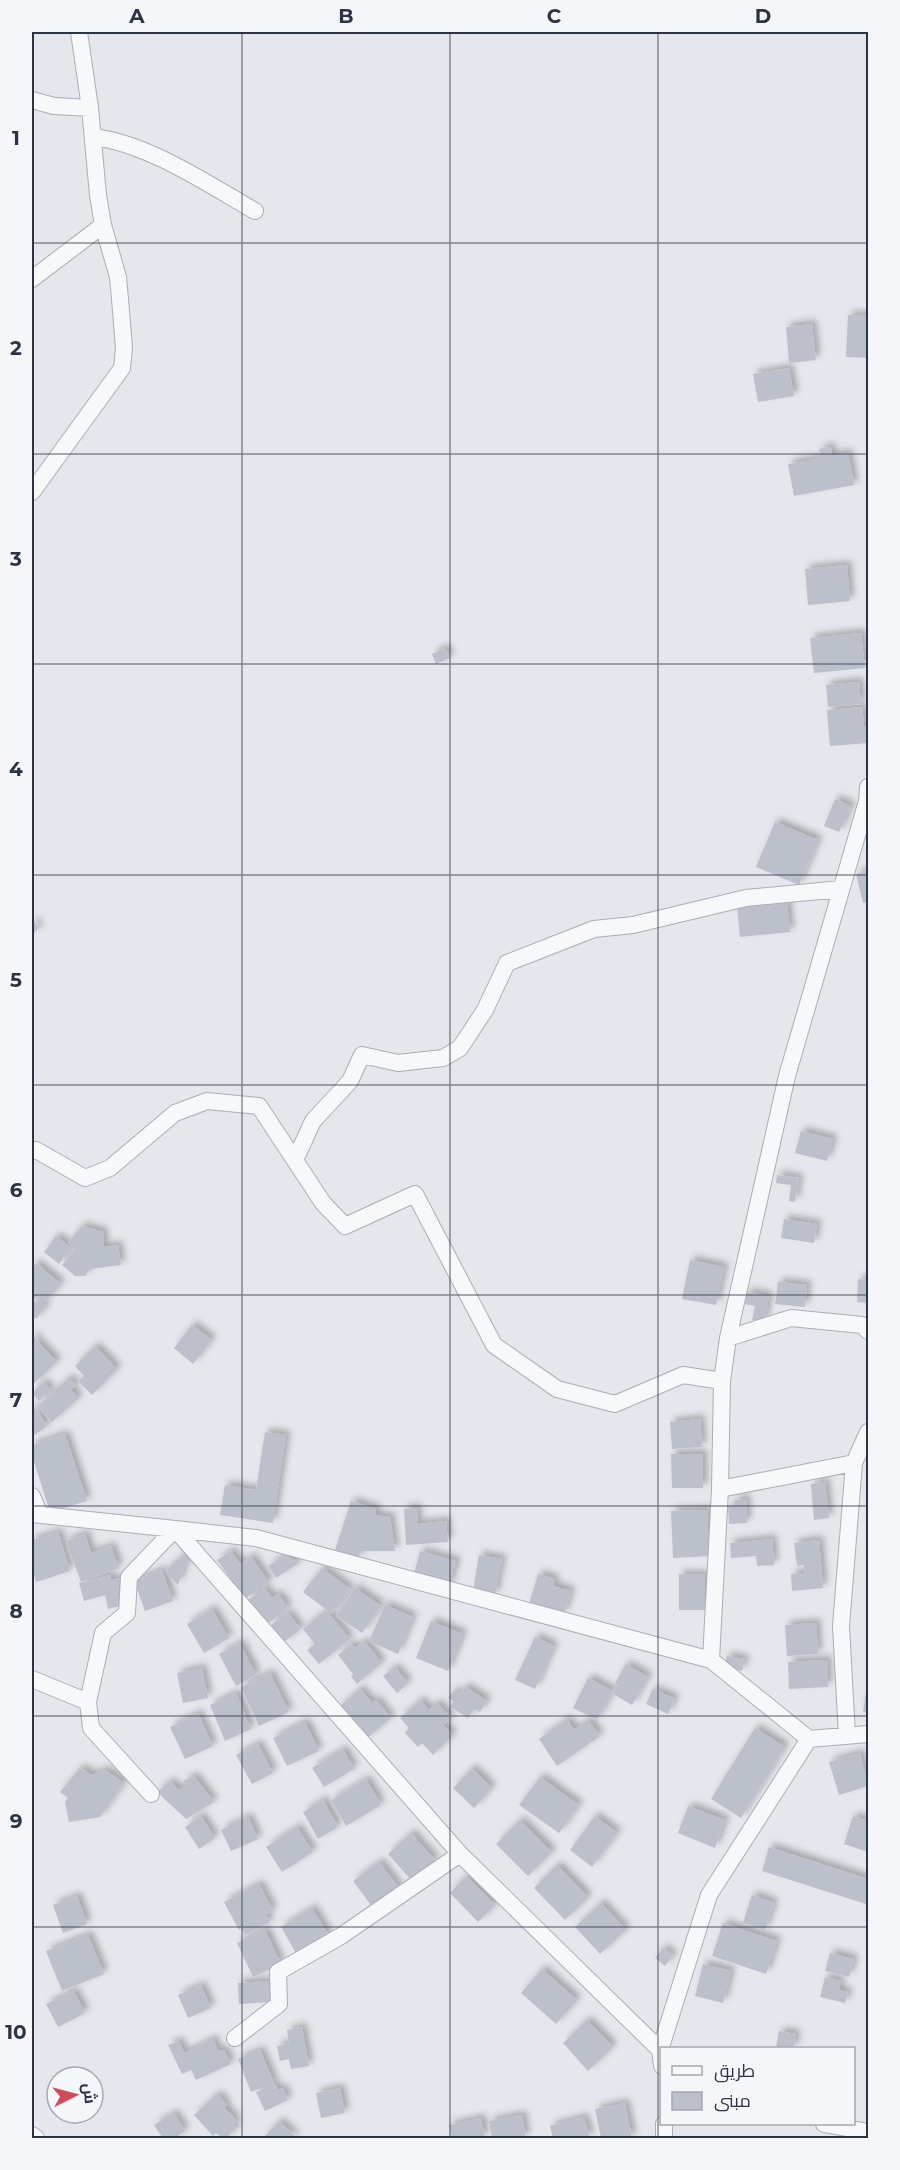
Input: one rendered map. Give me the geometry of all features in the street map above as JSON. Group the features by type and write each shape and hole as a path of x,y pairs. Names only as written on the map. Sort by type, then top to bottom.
{"street":[{"path":"32,492 122,368 123,331 118,277 103,225 79,32"},
{"path":"32,100 54,106 90,108"},
{"path":"93,137 113,139 129,145 185,171 255,211"},
{"path":"32,279 103,225"},
{"path":"711,1659 720,1490 722,1381 728,1338 787,1076 868,796"},
{"path":"295,1160 313,1121 350,1081 362,1055 398,1063 443,1058 460,1048 485,1010 507,963 594,929 633,925 746,898 841,889"},
{"path":"32,1151 36,1150 85,1178 110,1168 175,1113 207,1101 259,1106 323,1203 345,1226 415,1194 494,1345 557,1389 615,1404 683,1375 722,1381"},
{"path":"728,1338 791,1318 861,1325 868,1331"},
{"path":"847,1736 841,1626 854,1463 868,1432"},
{"path":"720,1490 854,1463"},
{"path":"32,1496 36,1515 256,1538 711,1659 809,1739 868,1734"},
{"path":"151,1794 91,1728 87,1702 103,1633 127,1613 129,1577 175,1529"},
{"path":"175,1529 460,1854 660,2057"},
{"path":"32,1679 87,1702"},
{"path":"664,2047 709,1895 809,1739"},
{"path":"235,2038 279,2004 278,1972 341,1936 460,1854"},
{"path":"830,2125 868,2132"},
{"path":"32,2135 36,2139"}],"building":[{"path":"848,315 868,316 868,358 846,357"},
{"path":"812,324 816,360 789,363 786,327"},
{"path":"789,368 794,396 758,402 753,374"},
{"path":"831,447 832,456 848,453 854,485 794,496 788,464 821,458 819,449"},
{"path":"847,565 850,601 808,605 805,569"},
{"path":"861,633 865,668 814,673 810,638"},
{"path":"445,648 450,658 436,664 432,654"},
{"path":"859,682 861,704 828,707 826,685"},
{"path":"862,707 864,726 868,726 868,743 830,746 827,710"},
{"path":"835,799 851,806 839,832 824,826"},
{"path":"775,822 818,840 799,885 756,867"},
{"path":"868,871 868,902 863,903 856,874"},
{"path":"787,903 790,932 740,937 737,908"},
{"path":"32,919 39,928 32,935"},
{"path":"801,1131 833,1139 827,1161 795,1153"},
{"path":"777,1175 799,1178 795,1202 789,1201 791,1185 776,1183"},
{"path":"784,1219 817,1224 814,1243 781,1238"},
{"path":"82,1226 103,1232 104,1247 118,1245 121,1265 90,1269 85,1276 75,1276 62,1265 75,1249 68,1242"},
{"path":"56,1236 71,1248 59,1264 44,1252"},
{"path":"690,1260 724,1267 716,1305 682,1299"},
{"path":"36,1263 61,1284 45,1302 38,1296 35,1299 32,1296 32,1268"},
{"path":"858,1279 868,1280 868,1303 857,1302"},
{"path":"778,1282 807,1285 805,1307 775,1304"},
{"path":"747,1292 769,1296 764,1322 752,1320 755,1306 745,1304"},
{"path":"32,1299 34,1302 38,1299 46,1306 37,1318 32,1318"},
{"path":"192,1325 212,1340 193,1364 174,1348"},
{"path":"32,1334 39,1342 34,1347 39,1343 57,1362 32,1385"},
{"path":"95,1346 117,1369 92,1395 78,1381 84,1376 75,1366"},
{"path":"69,1378 76,1385 71,1390 79,1398 52,1422 38,1406"},
{"path":"43,1382 51,1390 39,1401 32,1393"},
{"path":"32,1403 47,1426 32,1437"},
{"path":"700,1419 702,1447 672,1449 670,1422"},
{"path":"265,1432 286,1435 273,1523 220,1515 225,1485 256,1490"},
{"path":"65,1434 87,1501 50,1512 32,1455 32,1445"},
{"path":"671,1454 703,1454 703,1488 672,1488"},
{"path":"825,1482 829,1518 814,1520 811,1484"},
{"path":"746,1499 747,1523 729,1524 728,1506 735,1506 735,1500"},
{"path":"351,1501 376,1509 376,1515 390,1517 395,1551 360,1551 359,1559 335,1550"},
{"path":"417,1508 418,1524 446,1521 448,1542 406,1545 404,1509"},
{"path":"707,1510 709,1556 673,1558 671,1511"},
{"path":"58,1532 70,1571 36,1582 32,1567 32,1540"},
{"path":"85,1534 91,1553 111,1546 119,1568 81,1582 66,1541"},
{"path":"772,1539 774,1565 757,1566 756,1556 731,1558 730,1543"},
{"path":"819,1540 823,1588 792,1591 791,1574 805,1573 804,1565 797,1566 794,1543"},
{"path":"231,1551 240,1564 251,1557 269,1582 245,1599 217,1560"},
{"path":"420,1551 456,1561 449,1587 413,1577"},
{"path":"183,1555 190,1560 184,1568 178,1585 165,1571"},
{"path":"285,1555 299,1563 276,1578 268,1566"},
{"path":"479,1555 502,1559 495,1595 473,1591"},
{"path":"322,1568 350,1589 332,1614 303,1592"},
{"path":"162,1570 173,1601 145,1611 134,1581"},
{"path":"538,1574 555,1579 553,1586 571,1591 564,1614 529,1604"},
{"path":"679,1574 705,1575 705,1610 679,1610"},
{"path":"110,1575 111,1580 119,1578 125,1605 108,1609 105,1595 84,1601 79,1583"},
{"path":"265,1588 272,1598 278,1594 288,1608 266,1625 248,1600"},
{"path":"355,1588 381,1606 362,1633 336,1616"},
{"path":"385,1605 413,1617 398,1654 369,1641"},
{"path":"212,1609 229,1638 204,1653 187,1624"},
{"path":"326,1610 350,1639 319,1664 307,1650 315,1644 303,1629"},
{"path":"288,1613 301,1629 284,1642 271,1625"},
{"path":"431,1621 463,1634 448,1671 416,1658"},
{"path":"816,1623 818,1654 787,1656 785,1625"},
{"path":"535,1637 554,1646 535,1689 515,1680"},
{"path":"364,1641 382,1663 357,1684 351,1676 353,1674 338,1655 351,1644 355,1648"},
{"path":"240,1643 256,1675 236,1686 219,1654"},
{"path":"727,1656 745,1659 742,1671 724,1667"},
{"path":"827,1660 828,1687 789,1689 788,1662"},
{"path":"626,1664 648,1677 632,1705 613,1694 617,1685 615,1683"},
{"path":"395,1667 408,1683 397,1693 383,1676"},
{"path":"202,1668 208,1698 183,1703 177,1673"},
{"path":"270,1673 289,1712 259,1726 241,1687"},
{"path":"588,1678 613,1691 597,1720 573,1708"},
{"path":"868,1684 868,1713 863,1712"},
{"path":"466,1687 487,1701 480,1712 474,1709 468,1718 450,1707 453,1701 448,1698 454,1690 458,1694"},
{"path":"360,1689 372,1703 376,1700 391,1718 366,1739 339,1707"},
{"path":"653,1689 675,1699 668,1714 646,1704"},
{"path":"236,1693 251,1729 225,1741 210,1705"},
{"path":"420,1700 429,1710 437,1703 451,1718 443,1725 453,1735 433,1755 422,1743 418,1747 405,1733 409,1728 400,1718"},
{"path":"198,1713 213,1746 185,1759 170,1727"},
{"path":"567,1719 574,1730 588,1720 600,1736 557,1766 539,1739"},
{"path":"305,1722 319,1751 287,1766 273,1738"},
{"path":"755,1728 785,1747 741,1818 711,1799"},
{"path":"258,1744 273,1773 252,1784 236,1755"},
{"path":"343,1749 354,1769 324,1787 312,1768"},
{"path":"860,1753 868,1786 839,1795 829,1762"},
{"path":"80,1768 92,1775 105,1770 124,1783 100,1817 69,1822 65,1802 68,1798 60,1792"},
{"path":"472,1768 492,1788 474,1808 453,1788"},
{"path":"194,1776 214,1802 186,1819 157,1792 170,1781 179,1790 187,1785 183,1781"},
{"path":"540,1777 579,1805 559,1833 519,1805"},
{"path":"366,1779 381,1805 346,1826 331,1800"},
{"path":"323,1800 338,1827 318,1839 303,1812"},
{"path":"688,1806 725,1820 715,1848 678,1833"},
{"path":"201,1816 215,1838 199,1849 185,1827"},
{"path":"595,1816 617,1833 592,1867 570,1850"},
{"path":"853,1816 868,1821 868,1852 844,1844"},
{"path":"248,1817 258,1839 231,1851 221,1830"},
{"path":"520,1820 552,1852 528,1876 496,1844"},
{"path":"297,1827 313,1852 282,1872 266,1847"},
{"path":"411,1833 435,1860 412,1881 388,1854"},
{"path":"769,1847 868,1879 866,1904 762,1871"},
{"path":"379,1862 400,1889 374,1909 353,1881"},
{"path":"557,1865 588,1897 565,1920 534,1888"},
{"path":"466,1876 495,1905 478,1922 450,1893"},
{"path":"259,1884 273,1911 266,1914 270,1922 245,1935 241,1928 239,1930 224,1902"},
{"path":"752,1895 774,1903 765,1930 743,1923"},
{"path":"77,1896 87,1924 63,1933 53,1905"},
{"path":"601,1903 626,1930 600,1954 575,1927"},
{"path":"312,1908 329,1936 297,1955 281,1927"},
{"path":"723,1923 777,1941 766,1974 712,1956"},
{"path":"265,1930 281,1964 253,1977 237,1943"},
{"path":"88,1935 104,1974 62,1991 46,1951"},
{"path":"663,1948 673,1955 665,1966 655,1958"},
{"path":"830,1953 854,1959 849,1977 825,1971"},
{"path":"703,1964 731,1971 723,2003 695,1996"},
{"path":"542,1969 577,2000 556,2024 521,1993"},
{"path":"825,1977 841,1981 839,1990 848,1992 845,2003 820,1997"},
{"path":"269,1981 270,2002 239,2004 238,1983"},
{"path":"201,1985 211,2008 188,2018 178,1995"},
{"path":"74,1991 85,2013 58,2027 46,2004"},
{"path":"587,2020 613,2047 588,2071 563,2043"},
{"path":"302,2027 309,2066 291,2069 289,2059 280,2061 277,2046 289,2044 287,2030"},
{"path":"779,2031 796,2034 794,2047 776,2047"},
{"path":"213,2039 218,2051 224,2050 231,2064 196,2080 191,2070 182,2074 168,2045 179,2041 184,2053"},
{"path":"260,2050 274,2083 251,2092 238,2059"},
{"path":"275,2084 278,2090 283,2088 288,2100 265,2111 256,2092"},
{"path":"340,2088 345,2113 321,2118 316,2093"},
{"path":"217,2094 227,2105 224,2107 237,2121 233,2125 236,2129 226,2138 216,2133 213,2136 194,2115"},
{"path":"625,2103 632,2138 601,2138 595,2109"},
{"path":"174,2113 185,2131 178,2135 181,2138 160,2138 162,2137 154,2125"},
{"path":"522,2115 526,2138 492,2138 489,2121"},
{"path":"584,2117 590,2138 553,2138 550,2126"},
{"path":"481,2118 485,2138 452,2138 449,2125"},
{"path":"279,2121 297,2138 263,2138"}]}
